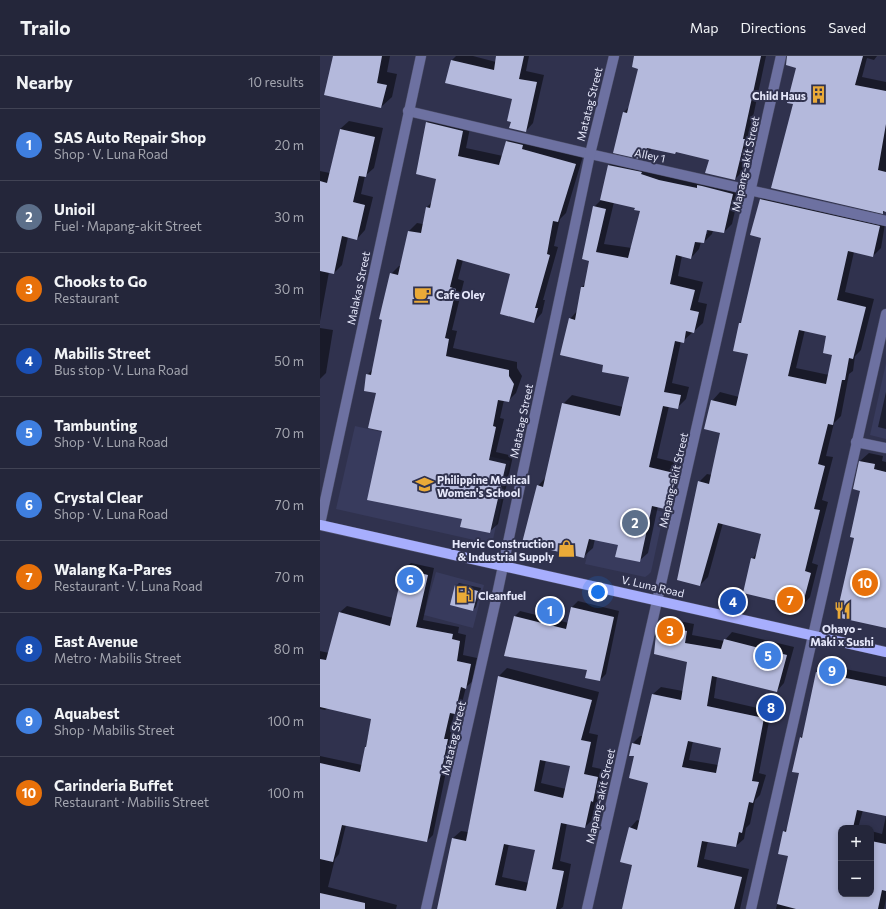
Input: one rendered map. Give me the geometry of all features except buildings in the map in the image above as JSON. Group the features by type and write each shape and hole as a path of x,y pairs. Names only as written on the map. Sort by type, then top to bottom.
{"main road":[{"name":"V. Luna Road","path":"320,525 886,652"}],"street":[{"name":"Malakas Street","path":"320,525 421,56"},
{"name":"Matatag Street","path":"426,909 495,604 502,565 590,154 614,56"},
{"name":"Mapang-akit Street","path":"587,909 752,189 781,56"},
{"name":"Alley 1","path":"408,111 886,221"},
{"path":"751,909 886,314"},
{"path":"856,442 886,448"}],"shaded area":[{"path":"886,363 886,439 870,435"},
{"name":"Philippine Medical Women's School","path":"355,426 510,461 492,544 336,509"},
{"path":"601,498 664,512 651,572 645,577 585,564"},
{"path":"436,572 484,585 473,628 424,615"}],"place":[{"name":"Child Haus","path":"819,95"},
{"name":"Cafe Oley","path":"423,294"},
{"name":"Philippine Medical Women's School","path":"424,485"},
{"name":"Unioil","path":"635,523"},
{"name":"Hervic Construction & Industrial Supply","path":"567,549"},
{"name":"Crystal Clear","path":"410,580"},
{"name":"Carinderia Buffet","path":"865,583"},
{"name":"Cleanfuel","path":"465,595"},
{"name":"Walang Ka-Pares","path":"790,600"},
{"name":"Mabilis Street","path":"733,602"},
{"name":"Ohayo - Maki x Sushi","path":"842,610"},
{"name":"SAS Auto Repair Shop","path":"550,611"},
{"name":"Chooks to Go","path":"670,631"},
{"name":"Tambunting","path":"768,656"},
{"name":"Aquabest","path":"832,671"},
{"name":"East Avenue","path":"771,708"}]}
